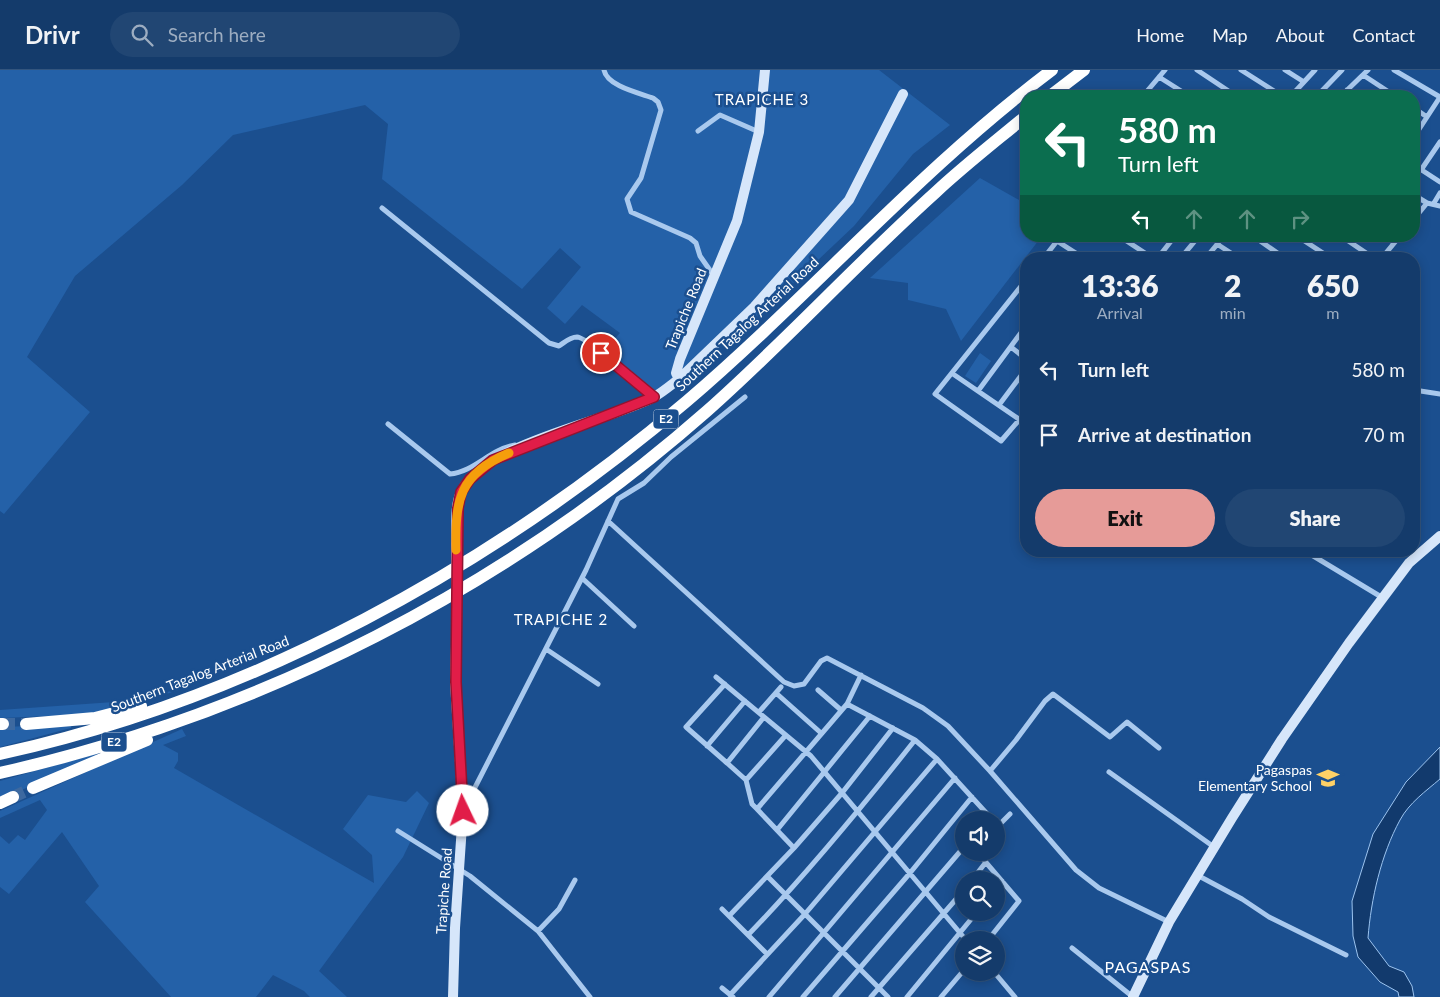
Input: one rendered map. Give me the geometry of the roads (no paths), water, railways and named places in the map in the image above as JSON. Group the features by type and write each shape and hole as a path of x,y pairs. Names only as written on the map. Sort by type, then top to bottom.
{"highway":[{"name":"Southern Tagalog Arterial Road","path":"1028,90 1052,70"},
{"path":"1058,90 1084,70"},
{"name":"Southern Tagalog Arterial Road","path":"0,754 106,726 221,684 301,650 365,619 492,547 558,502 628,450 690,399 922,178 1020,97"},
{"name":"E2","path":"0,773 110,744 227,704 375,638 503,564 570,518 643,464 706,412 787,337 936,192 1020,121"},
{"path":"26,724 95,718 221,684"},
{"path":"33,788 227,704"},
{"path":"0,803 13,797"}],"street":[{"path":"604,70 605,74 613,82 658,102 661,110 641,178 627,199 631,212 690,238 696,244 700,256 714,276"},
{"name":"Trapiche Road","path":"454,997 463,811 456,682 456,545 461,492 480,469 493,460 654,397 679,379 676,373 680,359 737,221 759,132 765,70"},
{"path":"1148,90 1165,70"},
{"path":"1196,70 1227,90"},
{"path":"1241,70 1273,90"},
{"path":"1285,70 1304,82"},
{"path":"1297,90 1315,70"},
{"path":"1323,90 1342,70"},
{"path":"1348,90 1368,70"},
{"path":"1394,70 1440,97 1420,127"},
{"path":"1363,75 1386,90"},
{"path":"1159,77 1179,90"},
{"path":"679,379 754,307 850,200 903,94"},
{"path":"1420,112 1427,117"},
{"path":"698,131 720,115 759,132"},
{"path":"1440,142 1421,170 1440,182"},
{"path":"1434,203 1440,193"},
{"path":"1420,199 1427,204"},
{"path":"1420,212 1427,204 1434,203 1440,206"},
{"path":"382,208 549,343 559,346 569,339 580,338 606,356 654,397"},
{"path":"1048,252 1056,242"},
{"path":"1058,242 1071,252"},
{"path":"1129,242 1145,252"},
{"path":"1162,252 1170,242"},
{"path":"1186,252 1194,242"},
{"path":"1262,242 1276,252"},
{"path":"1306,242 1321,252"},
{"path":"1350,242 1365,252"},
{"path":"1387,252 1394,243"},
{"path":"1211,252 1217,244 1229,252"},
{"path":"1020,292 935,394 1001,441 1020,421"},
{"path":"978,391 1020,334"},
{"path":"1010,347 1020,354"},
{"path":"953,374 1020,419"},
{"path":"999,405 1020,376"},
{"path":"1420,391 1440,394"},
{"path":"463,811 582,578 618,499 644,483 672,457 745,397"},
{"path":"388,424 450,474 466,470 500,449 518,445 523,447"},
{"path":"608,521 784,682 794,686 804,684 821,661 827,658 924,708 948,726 1076,870 1099,888 1169,922"},
{"path":"1420,553 1440,536"},
{"path":"1315,557 1383,598"},
{"path":"1072,948 1133,997 1169,922 1282,739 1383,598 1409,563 1416,557"},
{"path":"582,578 634,626"},
{"path":"546,649 598,684"},
{"path":"757,809 847,704 861,675"},
{"path":"716,677 806,752 959,931"},
{"path":"725,684 686,728 746,780 752,804 794,848"},
{"path":"759,712 781,687"},
{"path":"818,690 841,710"},
{"path":"776,693 822,733"},
{"path":"990,771 1016,740 1045,700 1053,694 1110,738 1127,722 1159,748"},
{"path":"707,746 745,701"},
{"path":"847,704 915,740 937,759 983,811"},
{"path":"777,830 870,716"},
{"path":"726,763 764,717"},
{"path":"729,916 768,877 842,793 893,728"},
{"path":"746,780 786,735"},
{"path":"748,935 786,895 858,812 915,740"},
{"path":"722,988 731,996 805,914 937,759"},
{"path":"1109,772 1214,847"},
{"path":"769,997 955,778"},
{"path":"803,997 910,873 972,797"},
{"path":"1005,819 1010,814"},
{"path":"398,831 459,868 538,931 590,997"},
{"path":"836,997 955,858"},
{"path":"979,871 986,862 994,871"},
{"path":"1197,875 1242,899 1269,917 1346,955"},
{"path":"768,877 888,997"},
{"path":"538,931 559,909 575,880"},
{"path":"1005,885 1018,901 1005,918"},
{"path":"871,997 955,901"},
{"path":"722,909 767,954"},
{"path":"963,931 970,921"},
{"path":"995,931 1003,921"},
{"path":"907,997 955,940"},
{"path":"945,995 956,981"},
{"path":"1002,981 1015,997"}],"tunnel":[{"path":"3,724 26,724"},
{"path":"13,797 33,788"}],"place":[{"name":"Pagaspas Elementary School","path":"1328,778"}],"district":[{"name":"TRAPICHE 3","path":"762,100"},
{"name":"TRAPICHE 2","path":"561,620"},
{"name":"PAGASPAS","path":"1148,967"}]}
